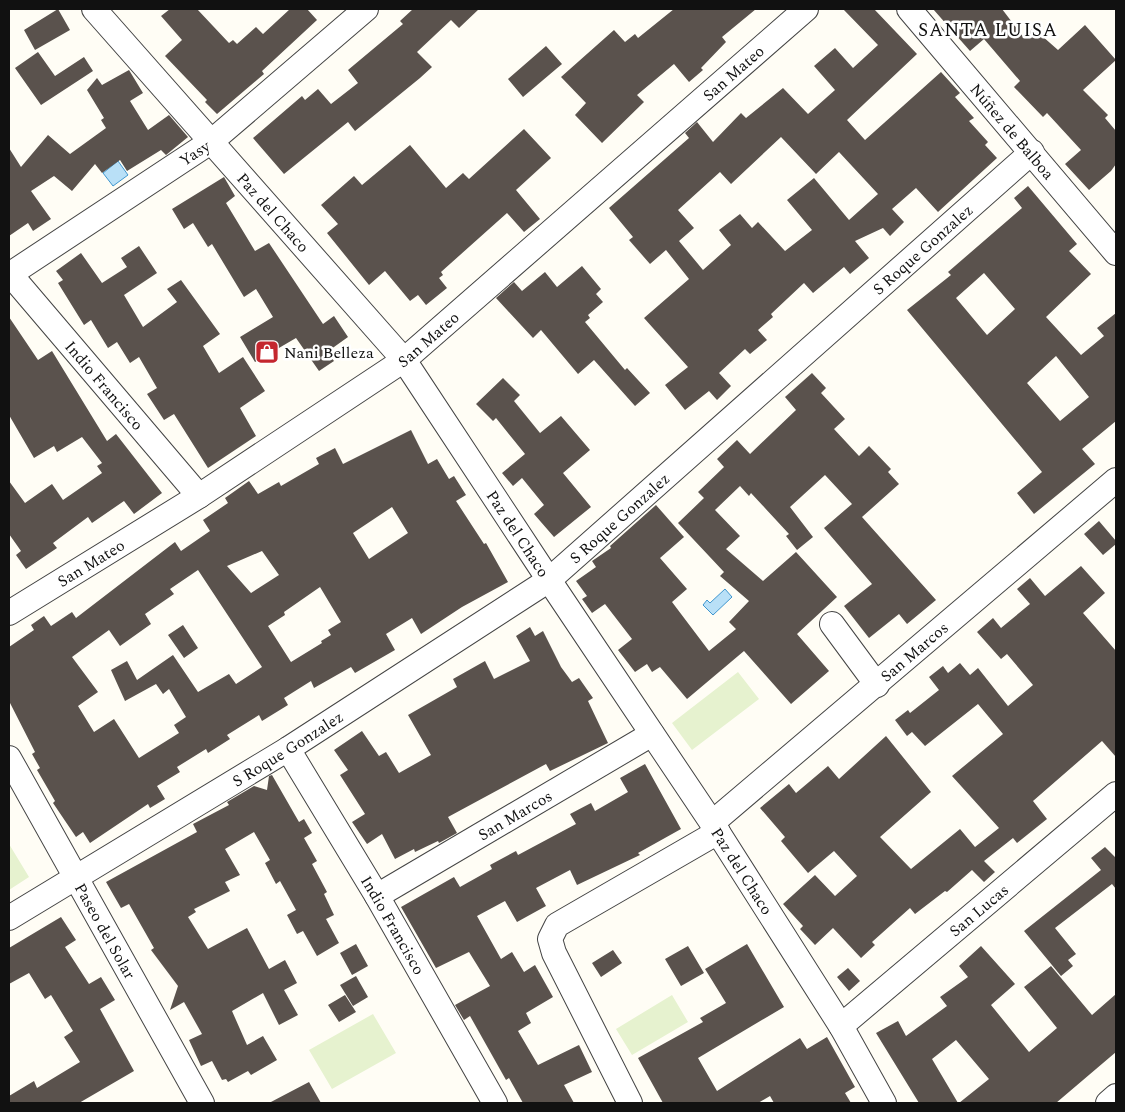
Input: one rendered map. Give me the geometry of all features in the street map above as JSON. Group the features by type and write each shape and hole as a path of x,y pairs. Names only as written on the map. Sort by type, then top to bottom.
{"street":[{"name":"Paz del Chaco","path":"94,9 404,360 715,828 841,1026 884,1103"},
{"name":"Yasy","path":"9,275 212,141 366,9"},
{"name":"San Mateo","path":"9,613 199,496 404,360 806,9"},
{"name":"Núñez de Balboa","path":"909,9 1116,253"},
{"name":"S Roque Gonzalez","path":"9,918 288,749 549,580 1032,152"},
{"name":"Indio Francisco","path":"9,275 199,496"},
{"name":"San Marcos","path":"630,1103 554,953 550,939 557,925 715,828 877,685 1116,480"},
{"path":"832,624 877,685"},
{"name":"San Marcos","path":"377,896 652,734"},
{"name":"Indio Francisco","path":"288,749 377,896 494,1103"},
{"name":"Paseo del Solar","path":"9,758 77,876 202,1103"},
{"name":"San Lucas","path":"841,1026 1116,794"},
{"path":"1108,1103 1116,1096"}],"green space":[{"path":"738,672 759,699 692,750 672,723"},
{"path":"9,844 29,877 9,890"},
{"path":"672,995 688,1022 632,1055 616,1029"},
{"path":"373,1014 396,1053 332,1089 309,1050"}],"water":[{"path":"118,161 128,175 113,186 103,173"},
{"path":"725,589 732,597 713,615 703,605 707,600 710,603"}],"building":[{"path":"58,9 70,30 35,50 24,30"},
{"path":"170,9 197,9 229,43 233,40 237,44 256,27 263,34 290,9 307,9 317,20 262,71 264,74 217,114 205,102 207,100 165,56 182,40 161,16"},
{"path":"413,9 479,9 459,28 451,20 417,52 432,67 420,78 355,131 348,122 284,174 253,138 302,96 305,100 318,89 331,104 358,83 348,70 403,24 400,21"},
{"path":"674,9 756,9 722,37 726,42 701,68 703,70 689,82 674,64 637,95 644,102 602,143 575,115 586,103 561,77 614,30 625,42 635,34 638,38"},
{"path":"843,9 874,9 917,54 847,120 865,140 941,72 960,93 955,97 974,118 969,121 988,142 985,145 997,158 938,212 916,188 892,209 904,222 890,236 883,228 855,241 869,258 850,274 844,267 813,293 804,283 771,314 773,317 758,330 767,340 750,354 745,349 719,373 731,386 717,400 709,391 685,410 665,385 688,367 644,318 689,279 666,250 650,264 629,240 633,237 609,208 689,138 685,133 697,122 713,142 741,113 746,118 783,88 808,114 835,90 814,66 835,48 853,68 878,45","holes":["781,137 816,174 839,152 878,194 849,220 814,178 787,200 812,230 785,251 758,222 752,228 740,214 719,230 731,245 703,270 679,241 694,228 678,210 720,172 731,184"]},
{"path":"933,9 1002,9 1024,38 1033,28 1058,50 1085,25 1116,60 1083,90 1108,115 1105,118 1116,131 1116,164 1111,171 1089,190 1065,164 1081,150 1047,113 1043,117 1014,87 1020,81 984,39 970,51"},
{"path":"546,46 562,64 523,97 508,79"},
{"path":"38,52 55,76 84,57 93,71 41,105 15,68"},
{"path":"129,70 143,93 130,101 148,130 169,115 188,137 166,155 161,150 127,171 120,160 102,173 95,164 72,191 54,176 31,191 51,219 33,231 28,223 9,236 9,148 21,167 48,135 70,154 106,128 101,120 104,118 87,90 97,78 102,85"},
{"path":"524,129 551,158 516,190 540,219 524,232 507,213 441,272 443,275 439,278 447,288 426,305 418,295 410,301 385,271 369,285 327,233 338,224 321,205 354,176 362,185 410,145 446,188 463,173 469,179"},
{"path":"224,177 235,196 226,203 255,251 269,243 323,324 334,316 348,337 327,352 334,361 319,371 296,338 255,362 240,337 273,317 256,289 244,297 212,244 208,247 193,223 184,229 172,209"},
{"path":"1028,186 1077,244 1069,251 1091,274 1046,317 1081,355 1104,336 1097,328 1116,313 1116,421 1082,449 1095,464 1034,514 1017,493 1042,472 907,310 951,275 948,272 1022,208 1014,198","holes":["984,273 1015,309 987,335 956,298","1056,356 1089,397 1060,421 1027,383"]},
{"path":"139,246 157,273 124,295 143,327 177,302 167,289 181,280 220,334 203,346 219,373 243,357 265,391 240,408 256,436 208,468 174,414 164,420 147,394 157,388 139,357 130,363 117,342 108,348 91,320 84,325 58,283 63,280 56,271 81,253 102,283 127,267 121,258"},
{"path":"582,266 601,289 596,294 603,302 588,315 590,318 585,322 625,370 627,368 650,393 635,406 594,360 578,374 541,330 533,338 496,298 514,282 522,291 545,272 557,287"},
{"path":"9,317 38,360 52,351 107,441 116,434 162,493 134,514 124,501 92,523 88,517 53,543 57,548 26,569 16,555 21,551 9,534 9,481 25,503 52,484 63,500 102,473 97,466 102,463 82,437 57,452 54,446 34,458 9,415"},
{"path":"812,373 826,388 821,393 845,419 834,429 859,456 869,446 891,469 888,472 899,484 862,517 936,600 907,624 899,614 869,638 844,606 872,584 824,528 852,504 825,475 790,507 813,537 797,550 786,536 789,534 751,493 749,496 740,486 715,510 740,536 726,549 763,581 796,552 837,597 797,634 829,671 791,704 744,651 687,699 660,667 652,672 647,664 635,672 618,650 632,639 605,604 592,613 582,599 587,596 576,581 596,567 592,561 611,548 610,546 656,505 684,537 660,558 687,589 672,602 709,651 736,629 729,622 749,601 720,576 724,572 678,523 704,498 698,492 724,467 717,459 737,440 750,454 796,410 785,397"},
{"path":"503,378 520,395 514,401 540,433 561,416 590,450 563,473 591,507 554,537 534,514 544,505 522,478 513,486 502,473 525,454 496,418 493,421 476,404"},
{"path":"411,430 428,464 437,459 449,479 454,476 466,495 456,501 484,544 486,543 508,582 462,607 421,634 412,618 386,634 395,650 355,673 351,667 314,688 311,681 284,698 288,705 262,721 259,715 227,735 230,739 208,753 206,749 177,767 180,772 157,786 165,799 150,808 148,804 90,843 83,832 76,837 53,803 55,801 37,770 40,768 32,754 35,752 9,701 9,647 34,630 31,625 44,616 51,626 72,612 76,618 175,542 181,551 210,531 203,520 228,503 225,498 249,481 258,494 279,482 281,486 319,464 316,458 335,448 343,464","holes":["392,507 408,533 369,559 353,533","262,551 279,575 251,593 227,566","198,570 262,667 236,684 229,674 198,692 173,655 137,680 127,661 111,670 125,701 156,684 163,694 169,689 186,717 174,725 179,733 139,758 114,719 94,732 78,706 98,692 72,657 109,630 120,646 151,624 145,614 174,594 170,589","320,587 341,622 328,630 331,635 321,641 322,643 291,662 268,626 285,615 284,612"]},
{"path":"1099,521 1116,541 1116,544 1103,555 1084,534"},
{"path":"1081,566 1105,593 1083,613 1116,651 1116,757 1102,741 1033,801 1047,819 1017,843 1013,838 984,861 995,872 984,882 972,870 947,892 945,891 915,914 910,908 872,942 875,945 861,958 833,928 815,945 800,929 803,926 783,904 815,875 835,896 857,876 834,851 808,873 781,841 785,837 760,808 789,784 796,793 828,766 839,779 886,736 931,792 880,837 911,869 960,829 975,847 999,828 952,776 1003,734 978,704 925,746 912,732 907,736 895,720 908,710 910,713 939,690 929,677 943,666 948,673 960,663 970,675 978,668 1008,706 1033,685 1007,654 1001,659 977,632 993,618 1001,628 1030,604 1017,589 1030,578 1045,596"},
{"path":"183,625 198,648 184,658 168,635"},
{"path":"530,627 535,636 543,631 561,667 572,682 579,678 593,698 588,701 608,743 550,771 546,764 448,817 457,833 439,843 438,841 415,852 414,849 395,859 382,834 367,844 352,822 365,814 340,775 348,770 334,750 362,731 379,756 386,752 399,773 431,755 408,715 457,687 453,679 485,661 494,679 530,661 516,636"},
{"path":"645,764 681,829 638,853 640,855 577,885 570,870 536,888 546,906 517,922 505,901 477,916 501,959 512,952 524,972 535,965 553,997 526,1013 531,1023 518,1031 538,1065 579,1045 592,1072 564,1085 574,1103 523,1103 509,1078 506,1080 470,1016 464,1020 455,1005 490,986 469,952 436,968 401,907 454,877 460,887 492,869 490,865 516,851 518,855 576,824 570,814 591,803 595,811 628,792 620,778"},
{"path":"272,775 299,822 304,819 312,833 304,838 317,861 312,864 327,892 324,894 334,915 326,919 339,943 317,956 303,931 297,934 287,915 296,910 280,881 276,884 265,863 270,860 254,832 225,849 240,875 225,882 230,891 194,909 196,912 188,917 208,949 247,928 269,969 285,960 297,983 284,990 298,1015 279,1025 263,993 232,1011 247,1045 263,1036 277,1060 251,1075 248,1071 228,1082 226,1079 222,1080 212,1061 201,1066 189,1040 202,1034 184,1002 170,1010 178,986 151,950 154,948 129,904 121,908 106,882 197,832 193,824 229,805 227,802 254,786 267,790 269,776"},
{"path":"1105,847 1116,858 1116,889 1112,884 1055,928 1076,954 1068,960 1073,966 1061,976 1024,931 1101,870 1091,858"},
{"path":"61,917 76,940 65,947 89,984 101,977 115,1000 100,1009 134,1071 79,1103 9,1103 9,1096 34,1081 37,1088 80,1062 64,1037 73,1031 51,995 45,999 29,973 9,984 9,948"},
{"path":"356,944 368,966 352,975 340,953"},
{"path":"747,944 784,1007 698,1058 717,1091 800,1038 807,1049 827,1037 855,1087 845,1093 851,1103 774,1103 770,1096 758,1103 663,1103 638,1058 703,1022 700,1018 726,1003 705,969"},
{"path":"688,946 704,973 681,986 665,959"},
{"path":"981,946 1015,984 991,1005 1029,1052 1057,1028 1024,987 1051,966 1092,1015 1116,994 1116,1052 1056,1103 959,1103 989,1079 956,1040 932,1059 958,1103 919,1103 876,1033 898,1021 906,1036 947,1006 940,997 968,977 959,966"},
{"path":"613,950 622,963 601,977 592,963"},
{"path":"848,968 860,981 849,991 837,977"},
{"path":"356,976 368,997 353,1006 340,985"},
{"path":"345,995 356,1012 339,1022 328,1005"},
{"path":"309,1082 321,1103 269,1103"}],"place":[{"name":"Nani Belleza","path":"267,352"}],"district":[{"name":"SANTA LUISA","path":"988,29"}]}
